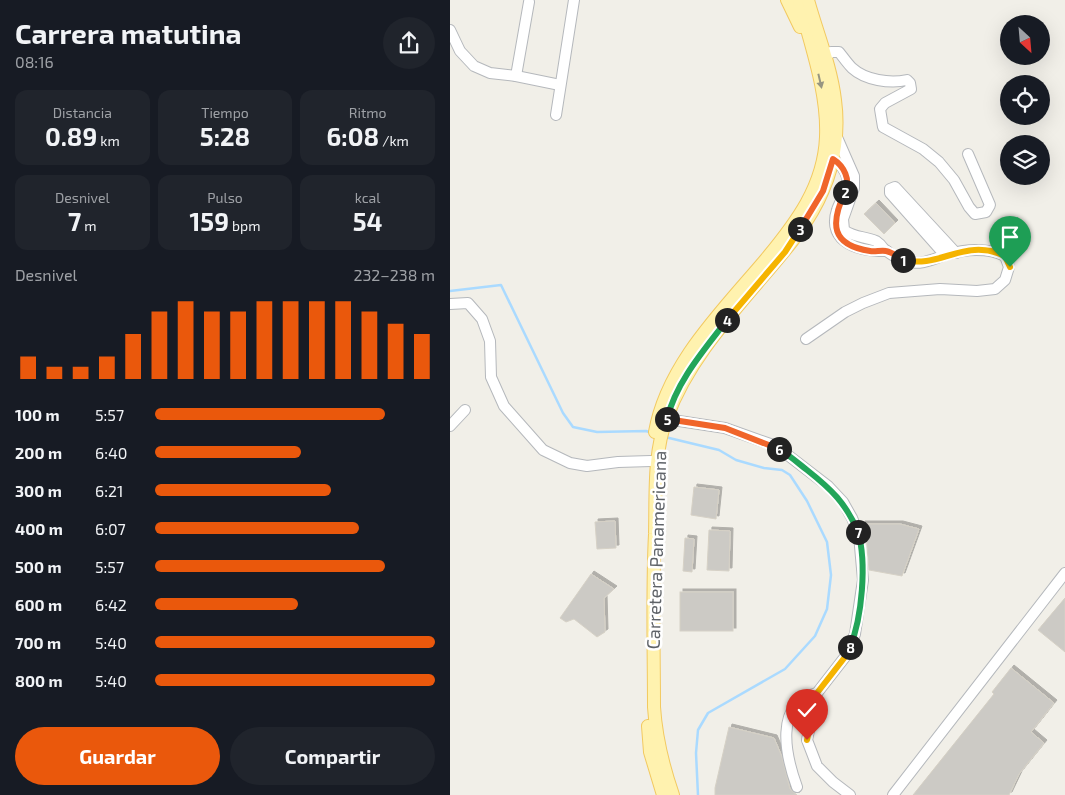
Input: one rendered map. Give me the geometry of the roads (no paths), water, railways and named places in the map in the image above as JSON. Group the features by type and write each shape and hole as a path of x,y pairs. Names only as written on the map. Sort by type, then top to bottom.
{"main road":[{"path":"787,0 812,50"},
{"name":"Carretera Panamericana","path":"662,424 662,404 688,355 799,217 818,181 824,161 826,117 821,86 799,0"},
{"name":"Carretera Panamericana","path":"663,795 650,752 646,710 645,560 651,461 662,424 672,402 699,355 730,315 785,252 823,191 833,159 836,134 836,101 826,57 812,16 809,0"},
{"name":"Carretera Panamericana","path":"656,447 653,561 654,707 655,727 661,757 672,795"}],"street":[{"path":"556,115 574,0"},
{"path":"516,76 529,2"},
{"path":"450,30 460,51 474,66 490,73 560,85"},
{"path":"826,57 831,52 839,52 853,69 870,77 887,82 906,80 910,83 911,89 886,103 880,109 883,127 923,149 939,162 954,180 969,207 976,214 986,212 990,205 968,154"},
{"path":"806,339 844,312 890,293 940,289 977,291 994,289 1005,280 1010,267 1005,256 994,251 982,249 950,254 931,261 904,261 886,251 877,242 856,237 844,230 843,219 854,188 854,176 836,134"},
{"path":"833,159 841,166 847,178 847,188 836,211 836,229 838,234 854,247 872,252 886,251"},
{"path":"895,187 950,254 890,193 890,189 895,187"},
{"path":"450,304 468,303 482,319 490,341 491,377 504,406 543,450 570,463 587,466 618,462 651,461"},
{"path":"450,426 465,410"},
{"path":"662,424 725,428 776,446 828,486 843,502 852,518 859,535 863,580 855,634 845,657 817,693 807,740 817,766 850,795"},
{"path":"893,795 1065,573"},
{"path":"797,788 787,751 786,735 789,717 797,703 806,695 817,693"}],"waterway":[{"path":"450,291 501,285 563,413 573,427 597,432 646,431 652,433"},
{"path":"665,437 719,450 736,460 764,468 782,470 790,475 807,501 827,542 831,575 827,609 815,636 785,669 708,713 698,730 696,753 698,795"}]}
